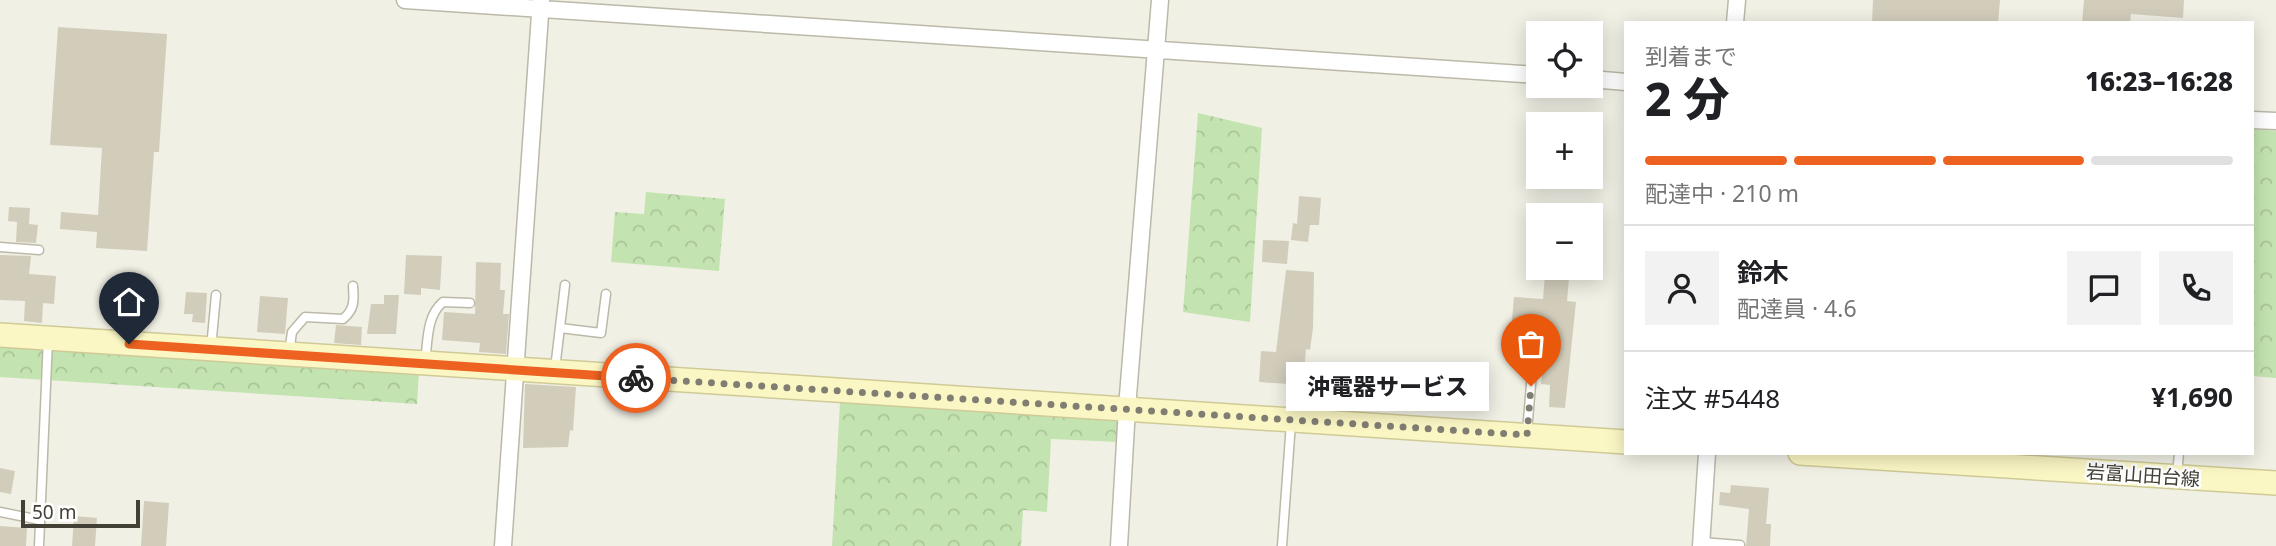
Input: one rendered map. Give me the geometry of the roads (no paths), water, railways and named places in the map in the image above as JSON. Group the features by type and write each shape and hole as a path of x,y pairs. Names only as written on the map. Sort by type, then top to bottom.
{"main road":[{"path":"0,335 1624,442"},
{"name":"岩富山田台線","path":"1831,455 2276,483"}],"street":[{"path":"404,0 540,4 1526,74"},
{"path":"1119,546 1127,408 1160,0"},
{"path":"1735,21 1737,0"},
{"path":"503,546 540,4"},
{"path":"1603,80 1624,82"},
{"path":"2254,120 2276,121"},
{"path":"1701,544 1707,455"}],"lane":[{"path":"0,247 39,250"},
{"path":"554,373 565,285"},
{"path":"289,355 292,332 305,317 343,319 349,314 354,306 353,286"},
{"path":"560,328 601,333 606,294"},
{"path":"211,349 216,295"},
{"path":"425,364 430,321 437,307 443,302 470,303"},
{"path":"1527,435 1535,337"},
{"path":"39,546 48,338"},
{"path":"1282,546 1291,419"},
{"path":"2177,477 2179,455"},
{"path":"0,512 40,520"},
{"path":"1701,544 1740,544"}],"place":[{"name":"沖電器サービス","path":"1531,386"}]}
